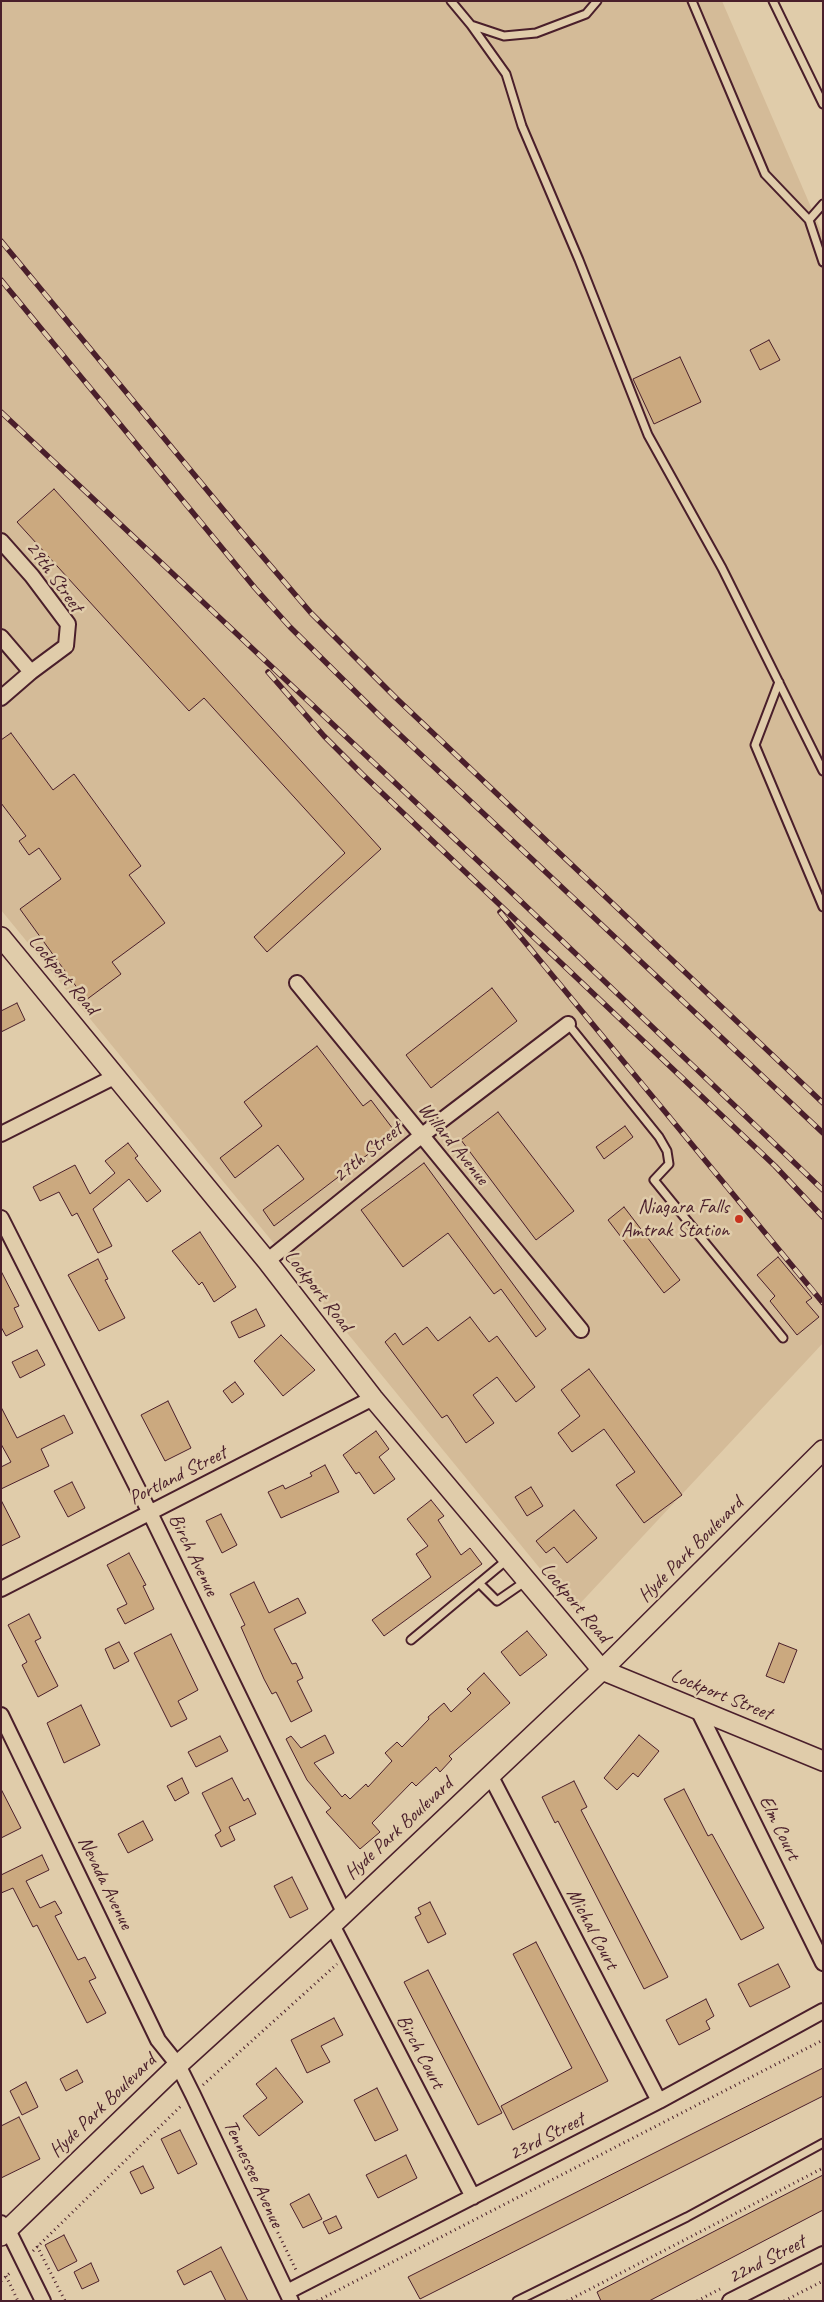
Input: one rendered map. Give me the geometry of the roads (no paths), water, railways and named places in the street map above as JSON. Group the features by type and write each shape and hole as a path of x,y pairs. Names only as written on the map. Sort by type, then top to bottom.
{"street":[{"name":"29th Street","path":"1,541 32,576 68,624 66,646 30,672 1,698"},
{"path":"1,637 30,672"},
{"name":"Lockport Road","path":"1,937 267,1261 373,1398 602,1670"},
{"name":"Willard Avenue","path":"297,983 581,1330"},
{"name":"27th Street","path":"267,1261 421,1136 568,1024"},
{"path":"1,1134 116,1076"},
{"name":"Birch Avenue","path":"1,1218 150,1513 338,1918"},
{"name":"Portland Street","path":"1,1589 373,1398"},
{"name":"Hyde Park Boulevard","path":"4,2230 178,2065 338,1918 602,1670 823,1450"},
{"name":"Lockport Street","path":"602,1670 823,1762"},
{"name":"Elm Court","path":"700,1712 823,1963"},
{"name":"Nevada Avenue","path":"1,1715 158,2040 178,2065"},
{"name":"Michal Court","path":"490,1775 660,2101"},
{"name":"Birch Court","path":"338,1918 473,2197"},
{"name":"23rd Street","path":"289,2296 473,2197 660,2101 823,2011"},
{"name":"Tennessee Avenue","path":"178,2065 289,2296"},
{"path":"4,2230 44,2301"},
{"name":"22nd Street","path":"730,2301 823,2254"}],"lane":[{"path":"451,1 471,25 506,74 522,126 579,260 648,435 722,568 823,771"},
{"path":"471,25 504,36 536,33 586,14 597,1"},
{"path":"692,1 765,174 810,220 823,262"},
{"path":"773,1 823,104"},
{"path":"810,220 823,204"},
{"path":"778,682 755,745 823,906"},
{"path":"568,1024 659,1137 667,1150 669,1164 654,1180 783,1338"},
{"path":"411,1640 508,1559"},
{"path":"479,1583 497,1600 527,1581"},
{"path":"517,2301 687,2217 823,2143"}],"railway":[{"path":"1,241 311,613 396,698 823,1103"},
{"path":"1,280 255,588 290,627 381,717 823,1133"},
{"path":"1,412 509,890 823,1190"},
{"path":"268,672 324,736 362,774 775,1166 823,1217"},
{"path":"500,912 823,1303"}],"place":[{"name":"Niagara Falls Amtrak Station","path":"739,1219"}]}
